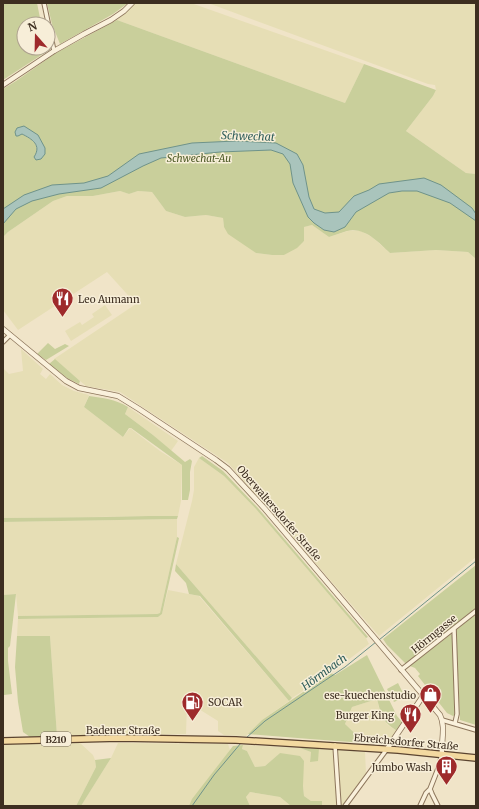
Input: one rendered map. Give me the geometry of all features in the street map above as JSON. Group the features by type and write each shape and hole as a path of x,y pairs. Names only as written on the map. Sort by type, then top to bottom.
{"main road":[{"name":"Badener Straße","path":"3,741 105,738 220,739 335,745"},
{"name":"Ebreichsdorfer Straße","path":"335,745 476,758"}],"street":[{"path":"44,3 47,16"},
{"path":"56,50 110,20 124,11 132,3"},
{"path":"3,84 46,56"},
{"name":"Oberwaltersdorfer Straße","path":"3,329 66,381 79,388 118,396 211,456 228,470 265,509 440,715 442,720"},
{"path":"3,343 10,335"},
{"name":"Hörmgasse","path":"401,670 476,611"},
{"path":"454,628 457,714 455,723"},
{"path":"345,806 387,749 423,696"},
{"path":"420,806 426,793 430,789 439,766 442,754 442,720 476,730"},
{"path":"335,745 339,806"},
{"path":"430,789 438,806"}],"shaded area":[{"path":"135,3 191,3 364,64 345,103 117,20"},
{"path":"208,3 476,3 476,174 466,173 406,131 433,96 436,90 435,85 428,84"},
{"path":"120,191 129,194 138,191 152,192 166,211 185,217 206,215 223,218 224,227 256,253 284,255 304,241 303,227 312,225 329,237 348,231 361,231 372,237 390,253 436,250 468,252 476,259 476,557 379,636 228,463 120,392 86,386 54,359 136,304 107,272 18,330 3,310 3,237 53,201 67,196 93,196"},
{"path":"105,305 112,315 71,341 65,331 80,322 82,325 94,317 92,314"},
{"path":"21,349 43,369 40,374 46,379 50,374 62,385 74,391 89,395 84,407 123,437 130,428 160,451 182,465 181,501 178,516 3,518 3,368 9,374 23,371"},
{"path":"128,407 178,441 171,451 125,414"},
{"path":"199,458 224,476 256,509 366,638 369,644 331,673 292,698 176,564 192,501 194,490 194,467"},
{"path":"177,519 177,537 160,613 18,616 16,594 3,595 3,522"},
{"path":"168,590 199,596 289,701 262,720 246,736 224,735 218,731 218,721 194,706 187,705 186,734 57,736 50,636 17,636 18,619 158,617 162,614"},
{"path":"377,699 381,717 388,725 397,731 387,744 370,742 365,743 345,724 352,707"},
{"path":"80,743 93,755 96,767 76,806 3,806 3,744"},
{"path":"118,743 228,744 230,750 189,806 81,806 111,758"},
{"path":"243,745 300,748 311,752 310,762 319,748 365,752 366,773 342,806 322,806 322,801 311,801 304,796 303,786 280,753 265,766 255,767 247,751 242,749"},
{"path":"250,792 280,797 291,806 250,806 246,797"}],"green space":[{"path":"3,3 37,3 40,16 16,16 16,56 40,56 3,80"},
{"path":"47,3 128,3 113,14 60,44 56,34 56,16 50,16"},
{"name":"Schwechat-Au","path":"117,20 345,103 364,64 436,90 406,131 466,173 476,174 476,259 468,252 436,250 390,253 371,236 360,231 347,231 329,237 312,225 304,227 304,241 297,248 284,255 256,253 228,234 224,227 223,218 206,215 185,217 166,211 152,192 138,191 129,194 120,191 93,196 67,196 53,201 3,237 3,89 52,56 56,56 56,53","holes":["22,134 38,135 41,159 37,152 35,143"]},
{"path":"48,343 55,349 65,344 69,346 46,360 37,354"},
{"path":"55,359 80,381 79,384 67,378 49,364"},
{"path":"89,396 104,398 128,407 125,414 185,462 190,459 192,461 188,500 182,500 182,465 131,428 129,428 123,437 84,407"},
{"path":"202,456 223,471 258,508 368,637 366,638 256,509 224,476 199,458"},
{"path":"178,516 177,519 3,522 3,518"},
{"path":"177,537 179,538 162,614 158,617 18,619 18,616 160,613"},
{"path":"176,564 292,698 289,701 200,596 189,594 186,583 175,571"},
{"path":"476,565 476,608 406,664 383,639"},
{"path":"16,594 10,646 8,648 12,694 4,695 3,595"},
{"path":"476,614 476,725 460,720 456,630"},
{"path":"451,634 453,636 455,715 453,716 447,713 418,676 420,674 415,668 410,666"},
{"path":"17,636 50,636 57,736 30,737 23,732 18,702 15,667"},
{"path":"367,655 397,716 402,722 397,731 382,717 377,699 352,707 345,724 365,743 248,734 262,720 331,673 335,675"},
{"path":"398,683 405,697 394,702 387,689"},
{"path":"243,745 242,749 247,751 255,767 265,766 280,753 300,756 304,761 304,796 311,801 322,801 322,806 291,806 280,797 250,792 246,797 250,806 189,806 192,799 233,746"},
{"path":"300,748 319,748 318,761 310,762 311,752"},
{"path":"111,758 81,806 76,806 96,767 95,760"}],"water":[{"path":"24,126 38,135 45,148 45,154 41,159 36,160 34,157 37,149 32,140 22,134 16,136 15,132 17,128"},
{"path":"236,141 276,143 297,154 303,165 309,197 314,209 325,213 339,212 354,196 379,184 424,178 441,185 472,208 476,214 476,221 450,203 417,191 402,191 389,193 356,212 345,227 334,232 324,230 308,217 293,183 290,164 283,154 271,150 220,152 161,158 101,188 59,194 32,201 16,209 3,224 3,209 24,195 52,185 84,183 108,176 139,154 192,143"}],"waterway":[{"name":"Hörmbach","path":"379,640 476,561"},
{"name":"Hörmbach","path":"246,738 265,721 345,667 376,642"},
{"name":"Hörmbach","path":"192,806 214,775 241,743"}],"place":[{"name":"Leo Aumann","path":"63,318"},
{"name":"ese-kuechenstudio","path":"431,714"},
{"name":"SOCAR","path":"192,722"},
{"name":"Burger King","path":"410,734"},
{"name":"Jumbo Wash","path":"447,786"}],"water label":[{"name":"Schwechat","path":"248,136"}]}
